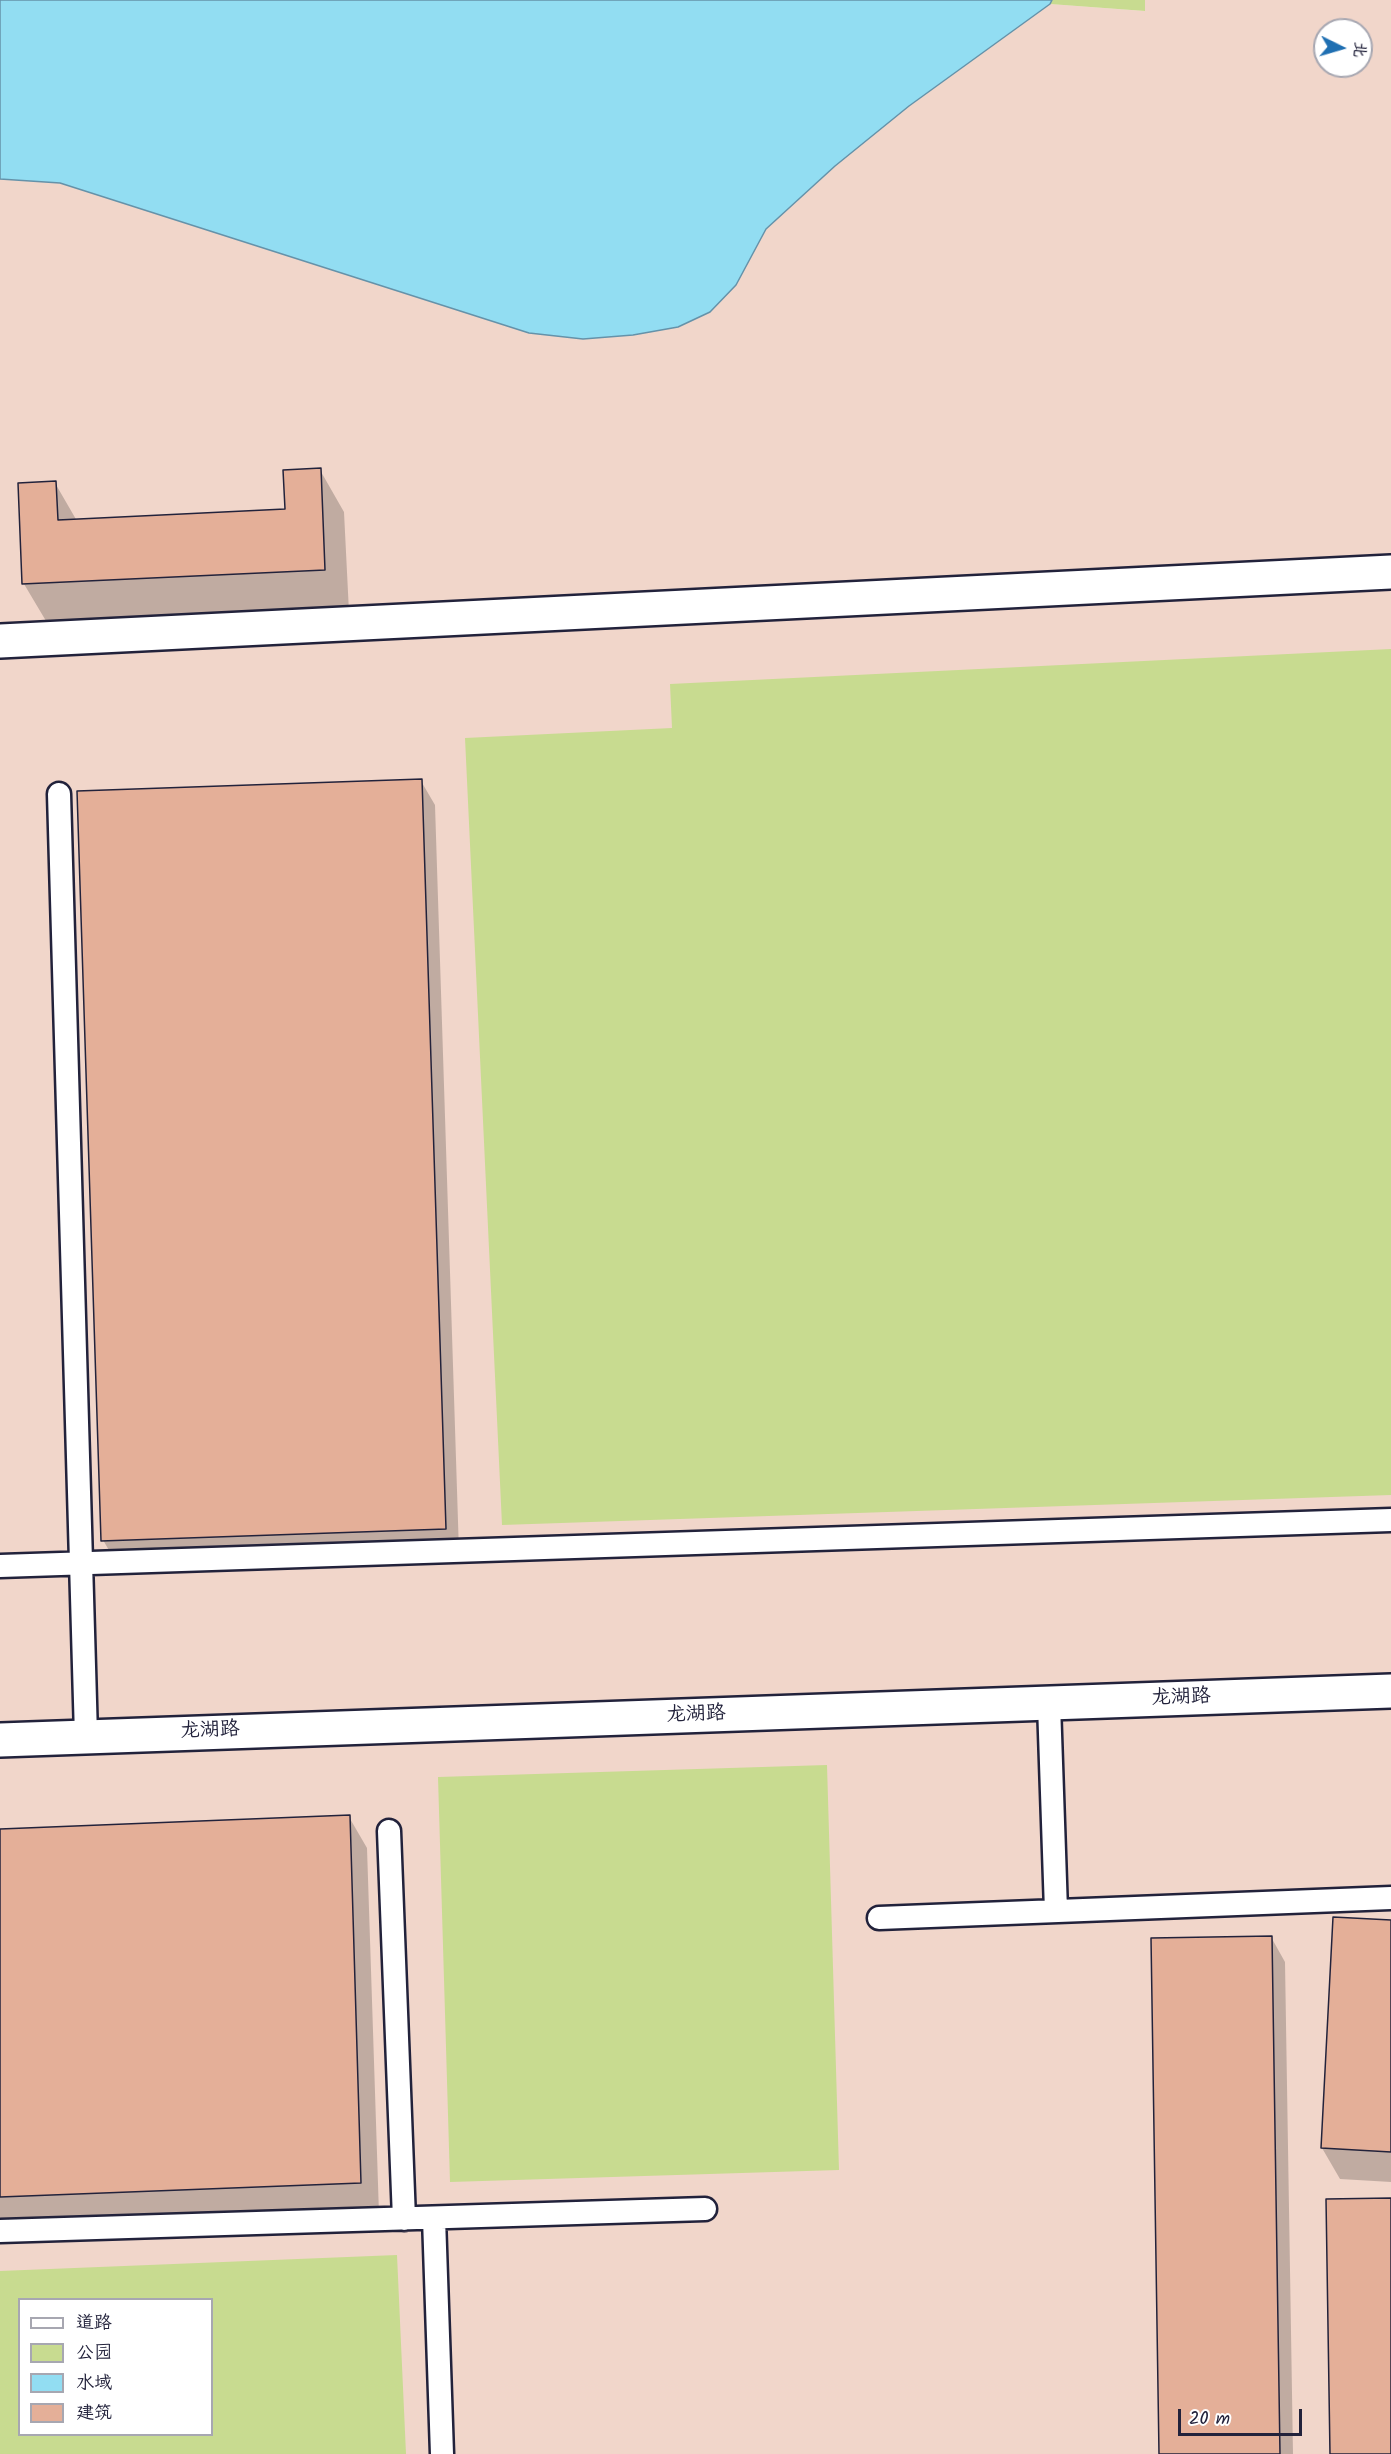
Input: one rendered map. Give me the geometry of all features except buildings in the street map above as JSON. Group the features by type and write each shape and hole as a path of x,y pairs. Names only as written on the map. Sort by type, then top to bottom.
{"street":[{"path":"0,641 1391,572"},
{"name":"龙湖路","path":"0,1740 1391,1691"}],"lane":[{"path":"59,794 86,1736"},
{"path":"0,1566 1391,1520"},
{"path":"1049,1704 1056,1911"},
{"path":"389,1831 404,2218"},
{"path":"879,1918 1391,1898"},
{"path":"0,2231 705,2209"},
{"path":"434,2218 442,2454"}],"shaded area":[{"path":"1145,0 1391,0 1391,2454 0,2454 0,179 60,183 736,285 766,229 835,166 909,106 1050,4 1144,11"}],"green space":[{"path":"1052,0 1145,0 1145,11 1050,4"},
{"path":"1391,649 1391,1495 502,1525 465,738 672,728 670,684"},
{"path":"827,1765 839,2170 450,2182 438,1777"},
{"path":"397,2255 406,2454 0,2454 0,2271"}],"water":[{"path":"0,0 1052,0 1050,4 909,106 835,166 766,229 736,285 710,312 678,327 633,335 583,339 529,333 60,183 0,179"}]}
